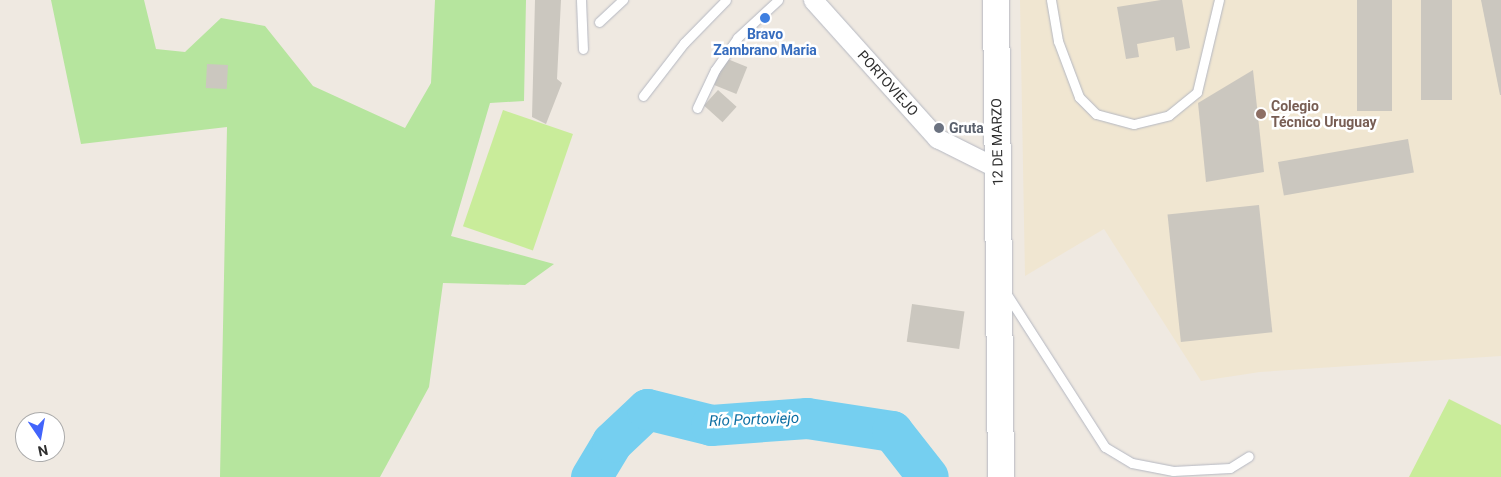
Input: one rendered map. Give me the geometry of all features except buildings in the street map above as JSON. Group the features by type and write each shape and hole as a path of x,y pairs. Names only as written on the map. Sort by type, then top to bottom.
{"street":[{"name":"PORTOVIEJO","path":"813,0 937,138 997,168"},
{"name":"12 DE MARZO","path":"996,0 1001,477"}],"lane":[{"path":"581,0 583,49"},
{"path":"599,22 623,0"},
{"path":"643,96 684,43 726,0"},
{"path":"697,108 715,70 737,38 778,0"},
{"path":"1051,0 1058,41 1080,97 1096,114 1134,124 1169,115 1198,92 1219,0"},
{"path":"1000,284 1105,447 1132,463 1173,471 1230,468 1249,456"}],"shaded area":[{"name":"Colegio Técnico Uruguay","path":"1020,0 1501,0 1501,356 1260,372 1201,381 1104,229 1025,276"}],"green space":[{"path":"51,0 144,0 156,49 185,52 221,18 265,26 313,86 405,128 431,83 435,0 526,0 524,101 490,103 451,236 554,264 525,285 443,283 429,387 380,477 220,477 227,127 81,144"},
{"path":"503,110 573,134 533,250 463,226"},
{"path":"1449,399 1501,425 1501,477 1409,477"}],"waterway":[{"name":"Río Portoviejo","path":"591,477 612,442 647,409 711,425 807,418 892,431 928,477"}],"place":[{"name":"Bravo Zambrano Maria","path":"765,18"},
{"name":"Colegio Técnico Uruguay","path":"1261,114"},
{"name":"Gruta","path":"939,128"}]}
